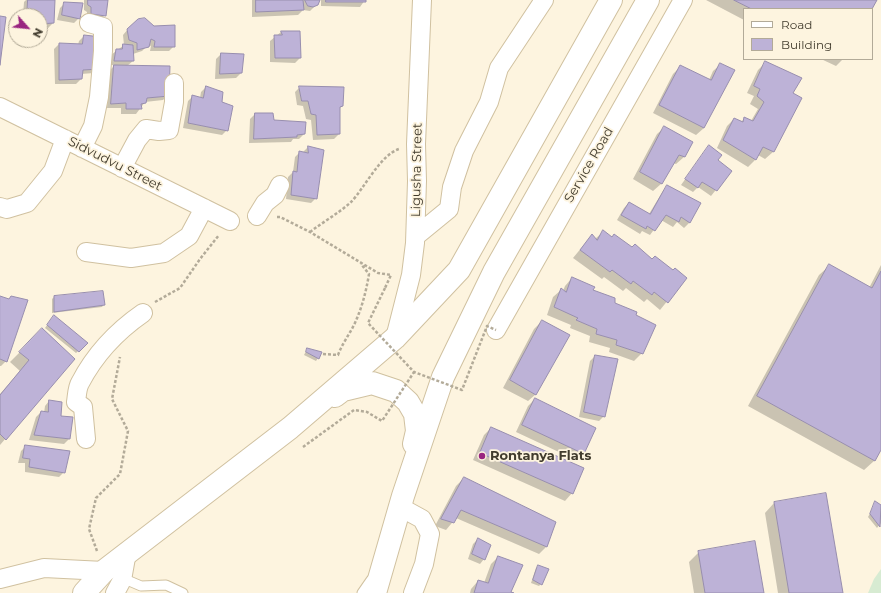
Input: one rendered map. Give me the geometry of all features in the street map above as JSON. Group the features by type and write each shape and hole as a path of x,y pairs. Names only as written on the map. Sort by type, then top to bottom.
{"main road":[{"path":"290,428 395,338 459,270 611,0"},
{"path":"375,593 401,502 443,377 494,272 648,0"},
{"path":"84,593 114,580 127,552 290,428 343,390 372,383 396,391 408,402 415,414 417,431 401,502"}],"street":[{"name":"Ligusha Street","path":"395,338 411,275 416,236 416,144 422,0"},
{"path":"416,236 449,209 452,187 464,151 489,102 499,68 544,0"},
{"name":"Service Road","path":"496,330 683,0"},
{"path":"82,148 93,126 95,118 99,97 103,51 102,28 89,23"},
{"path":"122,168 137,140 146,129 159,131 169,130 174,102 174,83"},
{"name":"Sidvudvu Street","path":"0,107 230,221"},
{"path":"0,207 7,209 27,204 53,171 65,139"},
{"path":"257,216 265,203 275,195 280,185"},
{"path":"86,252 131,258 164,253 189,236 204,208"},
{"path":"86,439 83,407 76,402 79,384 101,351 128,323 143,313"},
{"path":"401,502 422,519 430,534 424,564 413,593"},
{"path":"2,584 44,568 114,580"}],"lane":[{"path":"362,593 384,560"},
{"path":"114,580 144,589 166,585 183,593"}],"path":[{"path":"310,232 351,202 366,181 392,152 416,144"},
{"path":"257,216 280,217 310,232 378,273 391,275 368,323 414,372 462,390 487,326 496,330"},
{"path":"143,313 146,306 180,288 200,259 230,221"},
{"path":"324,354 338,355 355,324 365,298 369,274 360,262"},
{"path":"114,580 89,529 96,498 120,474 128,431 112,399 122,352"},
{"path":"303,447 354,410 367,412 382,421 414,372"}],"green space":[{"path":"881,569 881,593 868,593 874,579"}],"building":[{"path":"28,0 55,0 54,23 48,23 48,8 28,8"},
{"path":"88,0 108,0 106,16 91,14 91,7 88,5"},
{"path":"256,0 303,0 304,10 256,12"},
{"path":"305,0 320,0 318,5 313,7 308,6"},
{"path":"326,0 366,0 366,2 326,2"},
{"path":"734,0 877,0 873,8 750,8"},
{"path":"64,2 83,3 80,19 62,15"},
{"path":"0,16 6,17 0,65"},
{"path":"145,18 154,26 175,25 175,47 154,47 155,41 151,39 149,47 137,50 137,43 129,40 127,29 138,19"},
{"path":"281,31 300,31 301,58 275,58 274,35 282,35"},
{"path":"84,35 101,37 100,69 83,70 82,79 59,80 59,43 82,44"},
{"path":"123,44 133,45 134,61 114,61 116,49 122,49"},
{"path":"221,53 244,54 242,73 220,74"},
{"path":"765,61 802,78 793,93 802,98 774,152 763,147 756,160 723,140 734,118 743,122 744,117 753,121 764,102 757,96 760,89 754,86"},
{"path":"720,63 735,70 704,128 659,105 680,65 711,80"},
{"path":"114,65 170,66 169,96 147,98 146,103 141,104 142,109 126,109 126,103 111,104"},
{"path":"206,86 223,92 222,102 233,106 228,131 188,123 192,95 203,98"},
{"path":"299,86 344,87 343,106 340,107 340,134 317,135 316,115 311,114 308,101 302,101"},
{"path":"255,113 273,113 274,120 306,122 305,134 297,135 297,137 254,139"},
{"path":"664,126 693,142 685,157 679,155 662,184 640,172"},
{"path":"709,145 722,155 718,160 732,171 717,191 702,182 698,188 685,179"},
{"path":"308,146 324,150 317,199 291,195 293,171 297,172 299,151 308,153"},
{"path":"667,185 701,203 690,223 681,217 679,222 666,215 655,231 647,226 646,229 621,215 629,202 650,214"},
{"path":"603,230 612,237 614,234 632,247 635,244 652,259 655,256 673,270 675,268 687,278 668,303 654,292 652,295 633,281 631,284 612,270 610,272 580,250 592,234 597,240"},
{"path":"829,264 872,288 881,271 881,450 875,461 757,396"},
{"path":"572,277 595,287 593,290 615,298 615,303 637,312 636,315 656,325 643,354 616,345 617,340 596,334 597,329 576,320 578,318 554,307 561,288 566,292"},
{"path":"103,291 105,305 54,312 54,296"},
{"path":"0,296 9,299 11,296 28,300 7,362 0,359"},
{"path":"54,315 88,343 79,352 47,325"},
{"path":"542,320 570,335 536,395 510,380"},
{"path":"42,328 75,359 6,440 0,434 0,395 29,360 19,352"},
{"path":"307,348 322,352 319,359 306,352"},
{"path":"595,355 618,359 605,417 584,412"},
{"path":"535,398 596,428 584,454 522,425"},
{"path":"49,400 62,402 61,416 73,417 70,439 34,435 41,411 48,412"},
{"path":"491,427 584,468 573,494 480,453"},
{"path":"25,445 70,451 65,473 29,467 30,459 23,458"},
{"path":"464,477 556,522 547,547 461,510 454,523 441,519"},
{"path":"826,493 843,593 789,593 774,502"},
{"path":"875,501 881,505 880,527 870,514"},
{"path":"478,538 491,545 485,560 472,554"},
{"path":"755,541 764,593 705,593 698,551"},
{"path":"498,556 523,565 511,592 514,593 474,593 478,580 488,583"},
{"path":"538,565 549,569 542,585 533,580"}],"place":[{"name":"Rontanya Flats","path":"482,456"}]}
